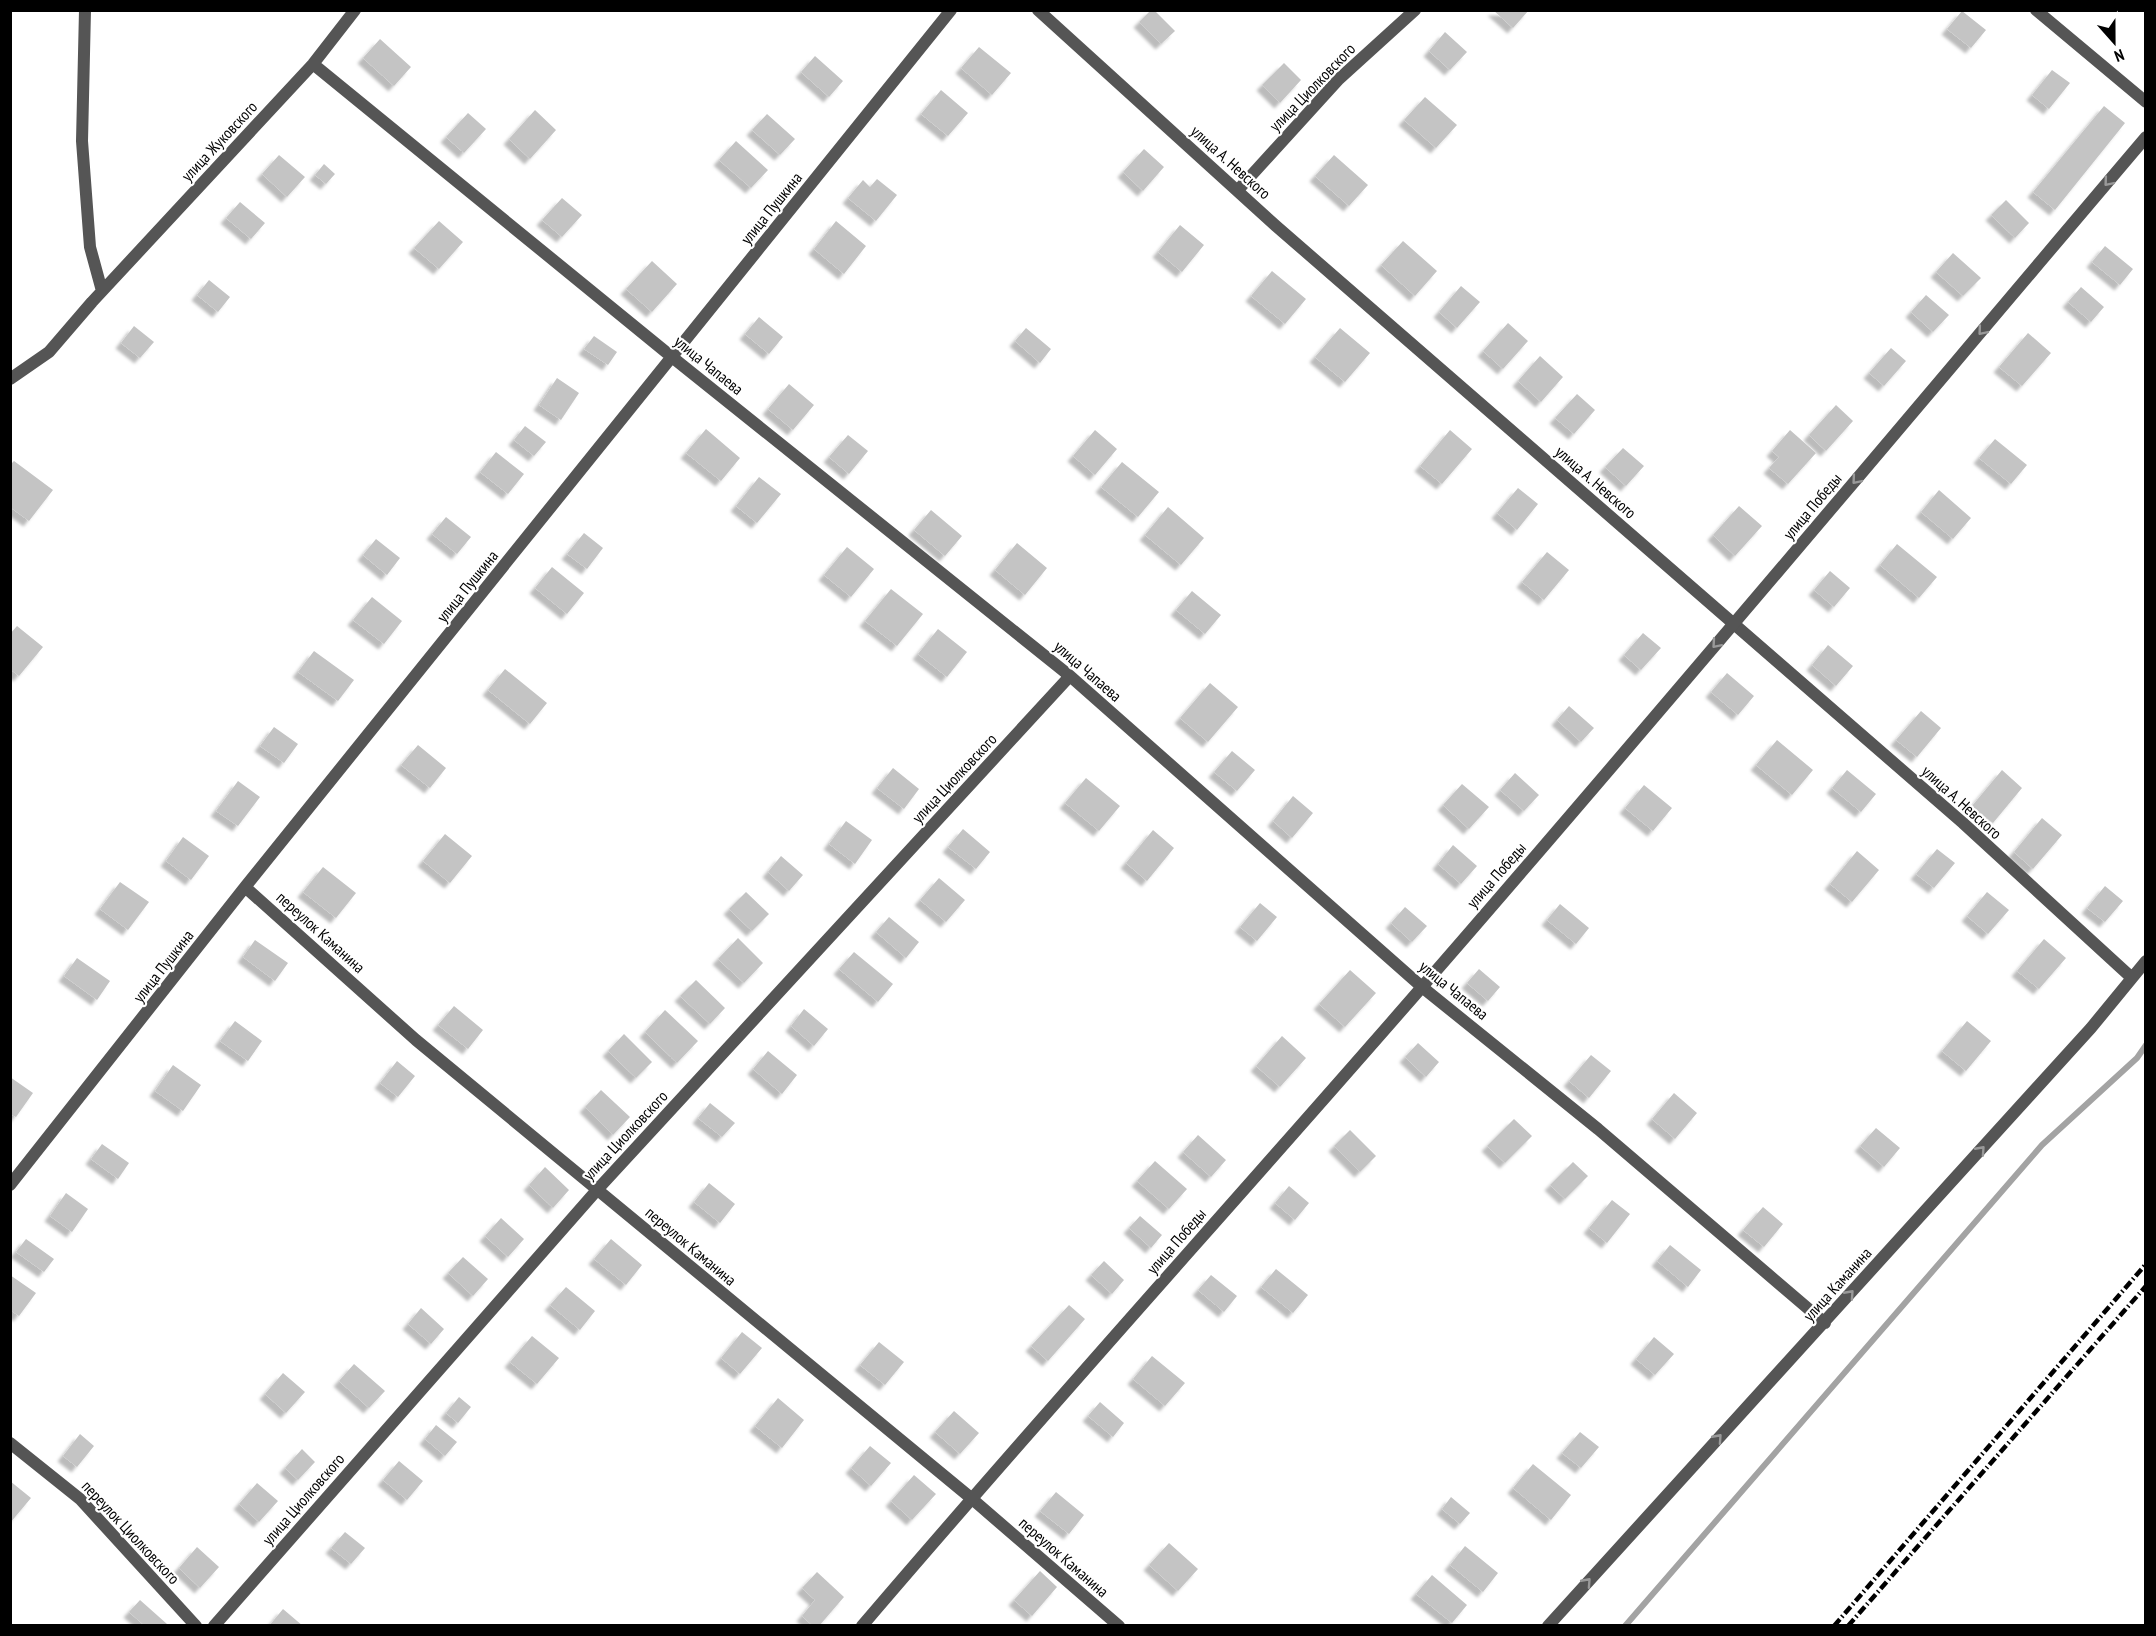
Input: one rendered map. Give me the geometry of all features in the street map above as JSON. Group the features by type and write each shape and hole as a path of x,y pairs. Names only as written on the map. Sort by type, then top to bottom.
{"street":[{"path":"85,10 82,141 90,247 102,291"},
{"name":"улица Жуковского","path":"10,379 48,352 313,64 355,10"},
{"name":"улица Пушкина","path":"10,1185 246,887 951,10"},
{"name":"улица А. Невского","path":"1038,10 1276,226 1963,823 2132,978"},
{"name":"улица Циолковского","path":"1238,190 1339,79 1415,10"},
{"path":"2036,10 2145,102"},
{"name":"улица Чапаева","path":"313,64 672,357 1070,676 1422,987 1598,1129 1825,1323"},
{"name":"улица Победы","path":"862,1626 970,1498 1422,987 1734,624 2145,137"},
{"name":"улица Циолковского","path":"214,1626 597,1190 1070,676"},
{"name":"переулок Каманина","path":"246,887 416,1040 970,1498 1119,1626"},
{"name":"улица Каманина","path":"1548,1626 2091,1028 2145,962"},
{"name":"переулок Циолковского","path":"10,1443 80,1499 196,1626"}],"building":[{"path":"1151,10 1154,10 1175,31 1161,44 1139,22"},
{"path":"1493,10 1529,10 1513,28"},
{"path":"1962,11 1986,30 1971,48 1947,29"},
{"path":"1445,32 1467,52 1450,70 1429,51"},
{"path":"380,39 411,67 394,86 363,58"},
{"path":"979,47 1011,73 992,95 961,68"},
{"path":"815,56 843,81 829,97 801,72"},
{"path":"1284,63 1301,80 1280,103 1262,85"},
{"path":"2052,70 2070,83 2049,109 2032,95"},
{"path":"941,90 968,113 948,136 921,114"},
{"path":"1425,97 1457,125 1436,148 1404,120"},
{"path":"2104,106 2125,123 2055,210 2033,192"},
{"path":"535,110 556,130 530,159 509,139"},
{"path":"468,113 486,129 464,153 446,137"},
{"path":"767,114 795,139 780,155 752,130"},
{"path":"736,141 768,170 751,188 719,160"},
{"path":"1144,149 1164,167 1143,191 1123,172"},
{"path":"279,155 305,177 287,197 262,174"},
{"path":"1334,155 1368,185 1349,206 1315,176"},
{"path":"324,164 335,174 326,184 315,175"},
{"path":"877,179 897,195 876,221 848,198 863,180 870,187"},
{"path":"562,198 582,215 562,237 542,220"},
{"path":"2006,200 2029,223 2015,238 1991,215"},
{"path":"240,202 265,223 251,239 226,218"},
{"path":"439,221 463,242 439,269 414,248"},
{"path":"836,221 866,246 844,274 814,249"},
{"path":"1180,225 1204,245 1182,272 1158,252"},
{"path":"1403,241 1437,271 1415,296 1381,265"},
{"path":"2105,246 2133,269 2120,285 2092,262"},
{"path":"1953,253 1981,278 1963,296 1936,272"},
{"path":"652,261 677,284 652,312 626,289"},
{"path":"1272,271 1306,299 1285,324 1251,296"},
{"path":"209,280 230,297 218,312 197,295"},
{"path":"1461,286 1480,302 1457,328 1439,312"},
{"path":"2081,287 2104,307 2091,322 2068,302"},
{"path":"1926,295 1949,315 1933,332 1911,312"},
{"path":"759,317 783,337 769,354 745,334"},
{"path":"1508,323 1528,341 1503,369 1483,351"},
{"path":"134,326 154,342 140,358 121,343"},
{"path":"1026,328 1051,349 1040,363 1015,341"},
{"path":"1340,328 1370,353 1345,382 1315,357"},
{"path":"2028,333 2051,353 2022,386 1999,367"},
{"path":"594,336 617,352 608,365 584,349"},
{"path":"1891,348 1906,361 1884,386 1869,373"},
{"path":"1540,356 1563,377 1541,402 1518,381"},
{"path":"557,378 579,393 561,420 539,405"},
{"path":"789,384 814,405 793,430 768,409"},
{"path":"1577,394 1595,410 1574,434 1555,418"},
{"path":"1836,405 1853,421 1826,451 1809,435"},
{"path":"525,426 546,442 534,456 514,440"},
{"path":"706,429 740,458 721,481 686,453"},
{"path":"1095,430 1117,449 1095,475 1073,456"},
{"path":"1450,430 1472,449 1442,484 1420,466"},
{"path":"1790,430 1816,453 1788,484 1769,468 1779,457 1772,451"},
{"path":"848,435 868,451 849,474 829,457"},
{"path":"1995,439 2027,465 2011,484 1979,458"},
{"path":"1623,448 1644,466 1626,486 1605,467"},
{"path":"496,452 524,474 508,494 480,472"},
{"path":"14,461 53,490 29,521 10,507 10,465"},
{"path":"1122,462 1159,492 1138,517 1101,487"},
{"path":"759,477 781,494 757,523 736,506"},
{"path":"1518,488 1538,504 1517,530 1497,513"},
{"path":"1939,490 1971,518 1953,539 1921,512"},
{"path":"1739,506 1762,526 1735,556 1713,535"},
{"path":"1168,507 1204,538 1181,565 1145,535"},
{"path":"931,510 962,536 945,556 914,530"},
{"path":"446,517 471,537 457,554 432,534"},
{"path":"584,533 603,548 587,569 567,554"},
{"path":"376,539 400,558 387,575 363,555"},
{"path":"1017,543 1047,568 1025,595 995,570"},
{"path":"1897,544 1937,577 1919,598 1880,565"},
{"path":"847,547 874,569 851,597 824,575"},
{"path":"1547,552 1569,570 1544,600 1522,582"},
{"path":"552,567 584,593 567,614 535,588"},
{"path":"1830,571 1850,588 1834,607 1814,590"},
{"path":"891,589 923,614 897,646 865,621"},
{"path":"1192,591 1221,615 1205,634 1176,610"},
{"path":"372,597 402,621 384,644 353,620"},
{"path":"17,626 43,647 19,676 10,669 10,634"},
{"path":"938,629 967,652 947,677 918,654"},
{"path":"1643,633 1661,648 1641,670 1624,655"},
{"path":"1828,645 1853,666 1836,686 1812,665"},
{"path":"314,651 354,680 338,701 298,672"},
{"path":"505,669 547,703 530,724 488,690"},
{"path":"1727,673 1754,696 1738,715 1711,692"},
{"path":"1210,683 1238,707 1208,742 1180,718"},
{"path":"1569,706 1594,728 1581,742 1557,720"},
{"path":"1921,711 1941,728 1917,757 1896,740"},
{"path":"274,727 298,744 284,763 260,746"},
{"path":"1777,740 1813,770 1792,795 1756,765"},
{"path":"418,745 446,768 430,788 401,765"},
{"path":"1232,751 1255,770 1237,791 1214,772"},
{"path":"893,768 919,789 904,809 877,788"},
{"path":"1847,770 1876,794 1861,812 1832,788"},
{"path":"2002,770 2022,788 1993,823 1972,806"},
{"path":"1515,773 1539,795 1524,811 1500,790"},
{"path":"1086,778 1120,806 1099,831 1065,803"},
{"path":"238,781 260,797 238,826 216,811"},
{"path":"1462,784 1489,807 1469,829 1443,805"},
{"path":"1644,785 1672,808 1653,831 1625,808"},
{"path":"1293,796 1313,813 1292,838 1273,821"},
{"path":"2042,818 2062,835 2033,869 2014,852"},
{"path":"846,821 872,840 855,864 829,844"},
{"path":"963,829 990,852 976,869 948,847"},
{"path":"1153,830 1174,848 1147,881 1126,863"},
{"path":"445,834 472,856 450,883 423,861"},
{"path":"183,837 209,856 191,880 166,861"},
{"path":"1453,845 1477,866 1461,884 1438,864"},
{"path":"1937,849 1955,863 1934,888 1916,874"},
{"path":"1857,851 1879,870 1852,902 1830,884"},
{"path":"781,856 803,875 789,891 768,872"},
{"path":"323,867 356,893 336,918 303,892"},
{"path":"939,878 965,900 946,922 920,900"},
{"path":"120,882 149,902 128,930 100,909"},
{"path":"2105,886 2123,901 2105,922 2087,908"},
{"path":"746,892 769,914 752,931 729,909"},
{"path":"1987,892 2009,910 1988,934 1967,916"},
{"path":"1260,903 1277,917 1257,941 1240,927"},
{"path":"1560,904 1589,928 1576,944 1547,920"},
{"path":"1405,907 1427,926 1412,942 1391,923"},
{"path":"889,917 919,942 906,958 876,932"},
{"path":"738,938 763,963 744,983 718,959"},
{"path":"2044,939 2066,958 2039,989 2017,971"},
{"path":"255,940 288,963 275,981 243,957"},
{"path":"854,952 893,984 878,1002 839,969"},
{"path":"77,958 110,981 97,1000 64,976"},
{"path":"1479,969 1500,987 1488,1001 1467,983"},
{"path":"1350,970 1376,993 1345,1027 1319,1004"},
{"path":"696,980 725,1008 710,1024 680,996"},
{"path":"454,1006 483,1030 468,1049 438,1025"},
{"path":"804,1009 828,1029 814,1046 791,1026"},
{"path":"665,1010 698,1041 677,1063 645,1032"},
{"path":"235,1021 262,1041 248,1061 220,1041"},
{"path":"1967,1021 1991,1041 1966,1071 1942,1051"},
{"path":"624,1034 652,1062 636,1078 608,1051"},
{"path":"1282,1036 1306,1058 1280,1087 1256,1066"},
{"path":"1418,1043 1439,1062 1426,1077 1405,1057"},
{"path":"768,1051 797,1075 782,1094 753,1069"},
{"path":"1591,1055 1611,1071 1589,1098 1569,1081"},
{"path":"397,1061 415,1076 398,1097 380,1083"},
{"path":"173,1065 201,1085 183,1111 155,1091"},
{"path":"10,1077 33,1093 16,1117 10,1114"},
{"path":"601,1090 630,1117 613,1135 585,1107"},
{"path":"1674,1093 1697,1113 1675,1139 1652,1119"},
{"path":"710,1103 735,1123 722,1137 698,1118"},
{"path":"1514,1119 1532,1136 1505,1163 1487,1146"},
{"path":"1876,1128 1900,1148 1884,1167 1860,1146"},
{"path":"1350,1130 1376,1156 1360,1172 1334,1146"},
{"path":"1198,1135 1226,1160 1211,1177 1183,1152"},
{"path":"102,1144 129,1163 118,1179 91,1159"},
{"path":"1155,1161 1187,1189 1169,1209 1137,1181"},
{"path":"1573,1162 1588,1176 1565,1199 1550,1185"},
{"path":"545,1167 569,1190 553,1208 529,1185"},
{"path":"709,1183 735,1204 720,1223 694,1202"},
{"path":"1289,1186 1309,1203 1295,1220 1275,1203"},
{"path":"66,1193 88,1209 72,1232 50,1216"},
{"path":"1612,1200 1630,1214 1607,1243 1589,1228"},
{"path":"1763,1207 1783,1224 1764,1247 1743,1230"},
{"path":"1140,1216 1162,1235 1151,1248 1129,1228"},
{"path":"501,1218 524,1239 508,1257 485,1236"},
{"path":"26,1239 54,1259 44,1272 16,1252"},
{"path":"611,1239 642,1265 626,1285 594,1259"},
{"path":"1670,1245 1701,1270 1688,1287 1657,1261"},
{"path":"463,1257 488,1279 473,1296 448,1273"},
{"path":"1104,1261 1124,1280 1112,1294 1091,1275"},
{"path":"1276,1269 1308,1295 1293,1313 1261,1287"},
{"path":"10,1275 36,1293 19,1316 10,1310"},
{"path":"1211,1275 1237,1296 1224,1312 1198,1290"},
{"path":"566,1287 595,1311 580,1330 550,1305"},
{"path":"1069,1305 1085,1319 1048,1361 1031,1346"},
{"path":"421,1308 444,1329 431,1344 408,1324"},
{"path":"742,1332 762,1348 740,1374 721,1358"},
{"path":"532,1336 559,1358 537,1384 510,1362"},
{"path":"1654,1337 1674,1354 1655,1375 1636,1359"},
{"path":"879,1342 904,1362 885,1385 860,1365"},
{"path":"1152,1356 1185,1383 1165,1406 1133,1379"},
{"path":"354,1364 385,1391 369,1408 339,1381"},
{"path":"283,1373 305,1392 286,1413 265,1394"},
{"path":"459,1397 471,1407 458,1423 446,1413"},
{"path":"778,1398 804,1420 782,1448 755,1426"},
{"path":"1100,1402 1124,1423 1113,1437 1088,1416"},
{"path":"954,1411 979,1433 960,1454 935,1432"},
{"path":"436,1425 457,1442 445,1456 425,1439"},
{"path":"1580,1432 1599,1447 1581,1468 1562,1453"},
{"path":"80,1434 94,1446 77,1467 63,1456"},
{"path":"870,1446 891,1463 871,1486 851,1468"},
{"path":"302,1449 315,1462 298,1480 285,1468"},
{"path":"399,1461 423,1481 407,1500 383,1480"},
{"path":"1533,1464 1571,1495 1551,1520 1513,1488"},
{"path":"914,1475 936,1494 912,1520 891,1501"},
{"path":"10,1481 31,1498 10,1523"},
{"path":"257,1483 278,1501 259,1522 239,1504"},
{"path":"1056,1492 1084,1515 1069,1534 1040,1511"},
{"path":"1451,1497 1470,1513 1460,1524 1442,1509"},
{"path":"345,1532 365,1548 351,1564 331,1548"},
{"path":"1169,1543 1198,1569 1178,1591 1149,1565"},
{"path":"1465,1546 1498,1573 1483,1592 1450,1565"},
{"path":"197,1547 219,1567 200,1588 179,1568"},
{"path":"1040,1571 1057,1587 1032,1616 1014,1600"},
{"path":"817,1572 844,1597 819,1626 813,1626 802,1616 815,1600 802,1588"},
{"path":"1432,1575 1467,1605 1452,1623 1416,1594"},
{"path":"140,1600 167,1624 165,1626 145,1626 129,1612"},
{"path":"283,1609 303,1626 269,1626"}],"waterway":[{"path":"1625,1626 2042,1145 2137,1058 2146,1045"}],"railway":[{"path":"1834,1626 2146,1264"},
{"path":"1848,1626 2146,1286"}]}
